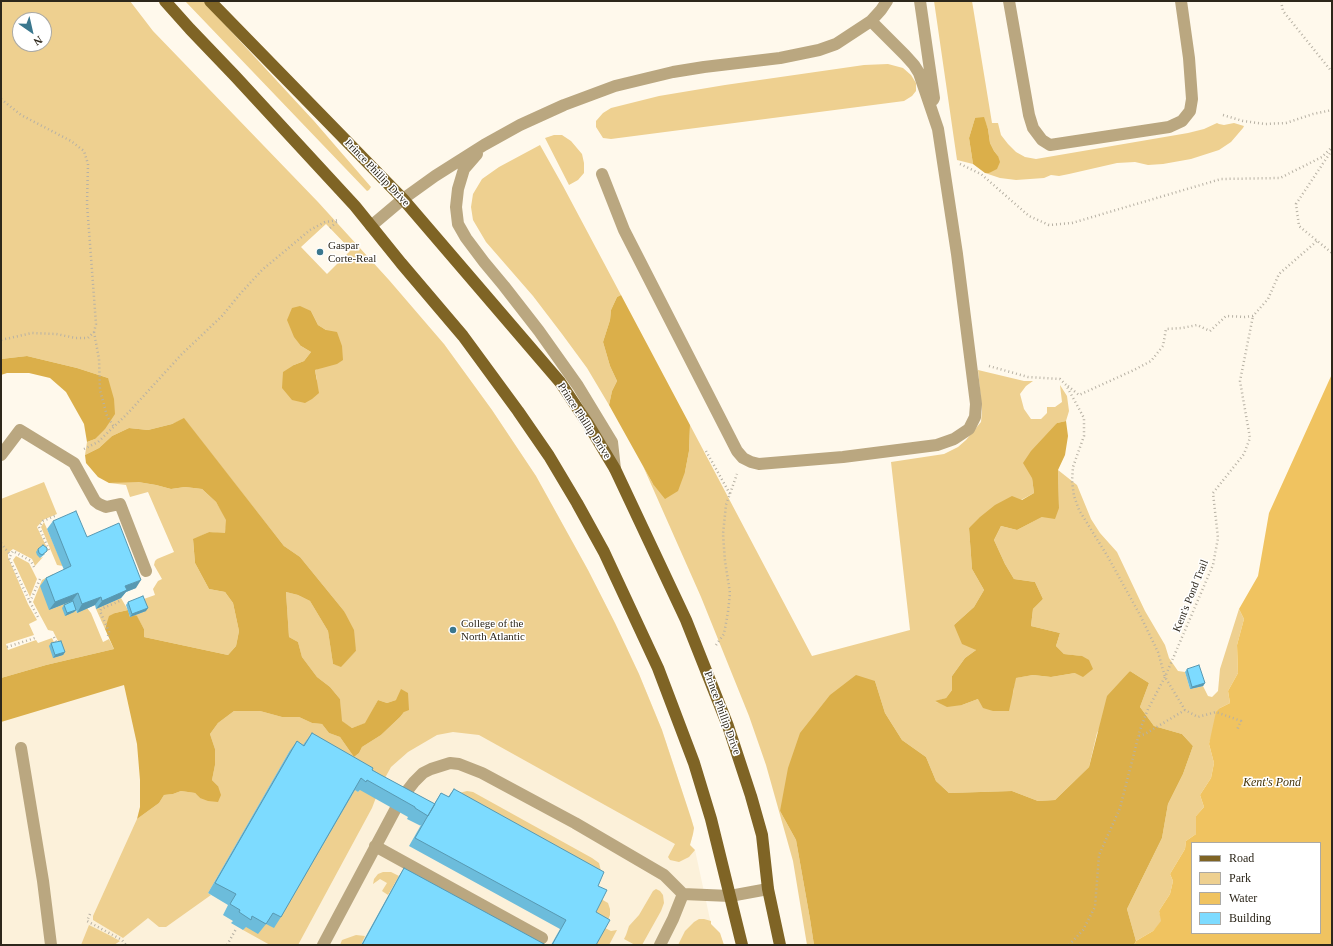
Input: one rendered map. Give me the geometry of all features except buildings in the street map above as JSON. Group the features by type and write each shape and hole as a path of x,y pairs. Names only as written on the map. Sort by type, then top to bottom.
{"main road":[{"path":"165,1 340,189 371,226 463,336 518,411 557,469 604,552 658,668 682,728 711,819 742,945"},
{"name":"Prince Phillip Drive","path":"210,1 403,199 560,382 588,424 615,469 686,620 725,720 751,796 762,835 768,889 780,945"}],"street":[{"path":"371,226 403,199 434,176 520,125 564,105 614,86 673,72 780,58 819,50 836,44 871,21 887,1"},
{"path":"920,1 934,98 930,109"},
{"path":"1009,1 1029,115 1033,128 1042,140 1050,145 1169,127 1182,121 1190,111 1192,99 1189,58 1181,1"},
{"path":"602,174 624,230 737,451 744,458 759,464 835,458 937,445 954,439 968,429 975,417 976,404 957,254 938,129 919,73 914,65 871,21"},
{"path":"484,145 464,169 458,189 456,207 458,224 466,238 540,331 578,386 612,442 615,469"},
{"path":"1,456 20,430 74,463 95,500 99,504 106,507 120,504 146,571"},
{"path":"21,748 42,876 51,945"},
{"path":"323,945 397,805 414,782 427,771 450,763 459,764 482,773 575,823 664,875 684,894 730,896 768,889"},
{"path":"375,846 542,938"},
{"path":"660,945 684,894"}],"path":[{"path":"1281,1 1283,10 1332,72"},
{"path":"1,99 21,115 71,142 84,151 88,164 87,204 96,308 96,324 94,332 99,359 100,390 107,416 114,427"},
{"path":"1223,115 1244,121 1265,124 1286,123 1313,114 1332,110"},
{"path":"942,162 954,161 981,174 1029,216 1049,225 1072,223 1220,179 1280,178 1322,157 1332,147"},
{"path":"1332,150 1296,204 1299,226 1332,254"},
{"path":"84,449 98,442 114,427 181,355 222,316 262,270 310,230 325,222 339,220 330,228"},
{"name":"Kent's Pond Trail","path":"1069,945 1084,930 1095,906 1099,855 1120,808 1139,736 1148,709 1165,677 1214,565 1218,538 1213,493 1244,454 1250,438 1240,381 1254,316 1268,299 1278,274 1317,241"},
{"path":"970,360 1028,377 1060,379 1079,395 1151,361 1163,346 1166,329 1197,325 1210,331 1226,316 1254,316"},
{"path":"1,340 32,333 88,338 94,332"},
{"path":"1066,385 1084,418 1084,436 1073,467 1072,481 1074,496 1079,510 1108,557 1140,615 1158,652 1165,677 1185,710 1198,717 1216,712 1240,721 1237,730"},
{"path":"706,451 730,494"},
{"path":"714,648 724,634 730,593 723,534 726,505 744,458"},
{"path":"49,550 39,527 43,521 57,515"},
{"path":"1,543 11,556"},
{"path":"34,567 31,561 13,551 9,558 39,618"},
{"path":"30,602 40,579"},
{"path":"108,636 110,632 100,611 101,609 122,600"},
{"path":"54,637 57,644"},
{"path":"7,648 35,638"},
{"path":"1139,736 1145,734 1185,710"},
{"path":"90,914 87,921 122,940 126,945"},
{"path":"227,945 236,929"}],"shaded area":[{"path":"984,117 990,143 1000,162 997,169 989,173 985,173 973,164 969,138 975,118"},
{"path":"621,295 690,425 689,451 685,472 678,491 665,499 653,484 609,405 612,391 617,381 610,366 603,342 610,320 611,310 617,297"},
{"path":"300,306 311,311 318,325 326,330 337,332 342,346 343,360 337,364 315,370 319,393 305,403 292,400 282,388 283,372 304,361 311,352 301,346 294,337 287,320 292,308"},
{"name":"College of the North Atlantic","path":"444,344 492,410 536,476 588,570 639,674 662,730 691,818 694,828 690,845 695,850 711,924 720,933 724,945 1,945 1,678 290,668 284,546"},
{"path":"27,356 77,368 108,378 114,399 115,414 105,429 95,439 87,442 84,424 66,392 50,378 29,373 7,373 1,375 1,359"},
{"path":"184,418 284,546 300,557 344,611 354,630 356,651 341,667 333,664 328,631 310,601 298,595 286,592 289,637 298,642 302,657 317,677 330,687 340,699 342,721 352,728 365,723 378,700 387,703 396,700 401,689 408,693 409,710 404,712 381,735 362,747 359,753 354,757 340,737 329,733 322,724 312,723 299,717 282,717 260,711 234,711 218,723 210,734 215,749 215,765 212,780 218,786 221,795 218,802 200,798 195,793 181,791 164,795 159,803 137,819 140,807 140,780 137,744 124,685 1,722 1,678 46,665 114,649 105,629 109,616 128,610 130,617 135,615 137,616 144,629 144,637 228,655 236,646 239,631 233,603 225,592 209,589 195,563 193,539 209,532 225,533 226,520 216,502 202,489 185,487 171,489 138,482 109,483 98,477 86,463 85,455 99,448 112,436 129,428 148,430 172,424"},
{"path":"1066,421 1068,436 1065,455 1058,470 1059,508 1055,519 1042,517 1017,530 1001,526 994,540 1014,579 1035,582 1043,599 1033,609 1031,626 1060,633 1056,646 1064,654 1082,656 1089,660 1093,669 1083,677 1075,673 1051,677 1033,675 1016,678 1009,711 993,711 983,708 978,699 962,705 947,707 935,701 946,698 952,690 952,676 965,658 976,650 962,644 954,625 974,607 984,590 972,569 969,528 995,505 1012,496 1022,500 1034,493 1032,478 1023,463 1031,451 1057,423"},
{"path":"1130,671 1149,683 1140,707 1154,726 1182,734 1193,746 1183,774 1168,804 1162,838 1127,909 1136,941 1134,945 814,945 796,840 780,811 788,768 800,733 830,695 856,675 875,681 885,713 902,740 926,757 936,781 949,793 1012,791 1038,801 1055,800 1089,767 1107,696"}],"green space":[{"path":"1,1 130,1 153,31 318,202 389,280 444,344 492,410 536,476 588,570 639,674 662,730 691,818 694,828 690,845 695,850 689,857 679,862 670,860 668,857 675,844 479,735 453,732 437,735 408,752 391,767 380,787 372,808 298,945 270,945 243,930 354,789 358,792 360,790 289,752 208,893 211,895 166,927 159,927 148,918 123,938 93,920 93,916 137,819 159,803 164,795 181,791 195,793 200,798 218,786 212,780 215,765 215,749 210,734 218,723 234,711 260,711 282,717 299,717 312,723 322,724 329,733 340,737 354,757 359,753 362,747 381,735 404,712 396,700 387,703 378,700 366,723 352,728 341,721 340,699 330,687 317,677 302,657 298,642 289,637 286,592 298,595 310,601 328,631 333,664 341,666 356,651 344,611 300,557 284,546 184,419 172,424 148,430 129,428 112,436 99,448 85,455 87,442 95,439 108,378 77,368 27,356 1,359","holes":["326,224 351,250 327,274 301,247","311,311 318,325 326,330 325,366 315,370 317,380 294,365 304,361 311,352 301,346"]},
{"path":"185,1 203,1 314,121 371,187 369,190 367,191"},
{"path":"934,1 972,1 992,123 998,123 1001,135 1008,144 1016,152 1025,157 1036,159 1188,133 1204,129 1217,123 1224,125 1234,123 1244,126 1231,142 1219,150 1191,159 1148,165 1135,162 1117,163 1059,176 1051,175 1044,178 1016,180 1000,178 985,173 989,173 998,156 990,143 986,124 975,118 969,138 973,164 957,160"},
{"path":"888,64 903,68 911,75 916,83 916,91 912,96 904,101 611,139 603,138 596,127 596,121 603,113 611,108 659,96 864,65"},
{"path":"554,135 562,135 571,141 582,154 584,173 578,180 569,185 545,138"},
{"path":"540,145 621,295 617,297 611,310 610,320 603,342 610,366 617,381 612,391 609,405 587,368 533,296 486,242 473,220 471,207 473,194 482,179 499,167"},
{"path":"978,370 1024,381 1033,381 1026,386 1020,394 1024,409 1031,419 1041,419 1047,413 1047,407 1055,407 1062,402 1060,385 1067,396 1069,411 1066,421 1057,423 1032,478 1034,493 969,528 972,569 984,590 974,607 954,625 976,650 965,658 952,676 952,690 946,698 935,702 962,705 978,699 1013,693 1015,678 1033,675 1051,677 1075,673 1081,656 1064,654 1056,646 1060,633 1031,626 1033,609 1043,599 1035,582 1014,579 994,540 1001,526 1017,530 1059,508 1058,470 1077,485 1091,519 1100,533 1117,552 1145,611 1165,645 1169,658 1178,671 1185,672 1190,689 1203,686 1208,696 1212,697 1218,691 1220,669 1239,609 1244,619 1237,645 1238,673 1228,691 1230,703 1220,708 1209,744 1214,763 1211,778 1200,795 1204,807 1196,816 1196,834 1186,841 1185,849 1170,874 1173,881 1170,894 1159,911 1162,921 1153,931 1136,941 1127,909 1162,838 1168,804 1183,774 1193,746 1182,734 1154,726 1140,707 1149,683 1130,671 1097,733 1089,767 1055,800 1038,801 1012,791 949,793 936,781 926,757 902,740 885,713 875,681 780,811 796,840 814,945 807,945 793,861 766,765 749,716 701,597 643,466 653,484 685,472 689,451 690,425 812,656 910,630 891,462 944,454 958,447 966,440 981,422 982,411"},
{"path":"44,482 57,514 43,520 37,527 48,550 35,566 32,559 13,549 8,553 8,557 28,604 37,620 29,624 34,635 6,644 8,650 36,640 38,643 52,638 55,644 53,658 63,655 53,631 48,630 33,602 42,580 53,574 59,577 49,610 72,601 77,613 87,608 91,613 103,642 109,639 114,649 46,665 1,678 1,499"},
{"path":"138,482 171,489 185,487 202,489 216,502 227,520 225,534 209,532 193,540 195,563 209,589 225,592 233,603 239,631 236,646 228,655 144,637 144,629 135,615 145,611 141,600 155,595 153,589 158,581 162,579 154,565 155,561 174,552 148,492 130,497 126,485 109,483"},
{"path":"44,522 63,566 57,565 41,527"},
{"path":"16,556 29,563 37,579 30,597 13,560"},
{"path":"121,598 128,610 115,613 106,625 105,629 96,609"},
{"path":"467,791 473,792 592,858 599,863 601,871 459,793"},
{"path":"383,872 391,872 399,876 388,895 382,891 387,883 380,879 373,884 374,879 378,874"},
{"path":"656,889 663,895 664,903 661,911 642,945 635,945 624,939 629,926 639,915 653,891"},
{"path":"601,899 608,903 610,909 610,915 605,928 611,931 617,930 609,945 595,945 590,920"},
{"path":"699,919 711,921 711,924 720,933 724,945 678,945 685,931"},
{"path":"89,925 120,941 114,945 81,945"},
{"path":"356,935 365,936 361,945 340,945 342,940"}],"water":[{"name":"Kent's Pond","path":"1332,374 1332,945 1134,945 1136,941 1153,931 1161,921 1159,911 1170,894 1173,881 1170,874 1185,849 1186,841 1196,834 1196,816 1204,807 1200,795 1211,778 1214,763 1209,744 1216,712 1220,708 1230,703 1228,691 1238,673 1237,645 1244,619 1239,609 1258,576 1269,513"}],"place":[{"name":"Gaspar Corte-Real","path":"320,252"},
{"name":"College of the North Atlantic","path":"453,630"}]}
